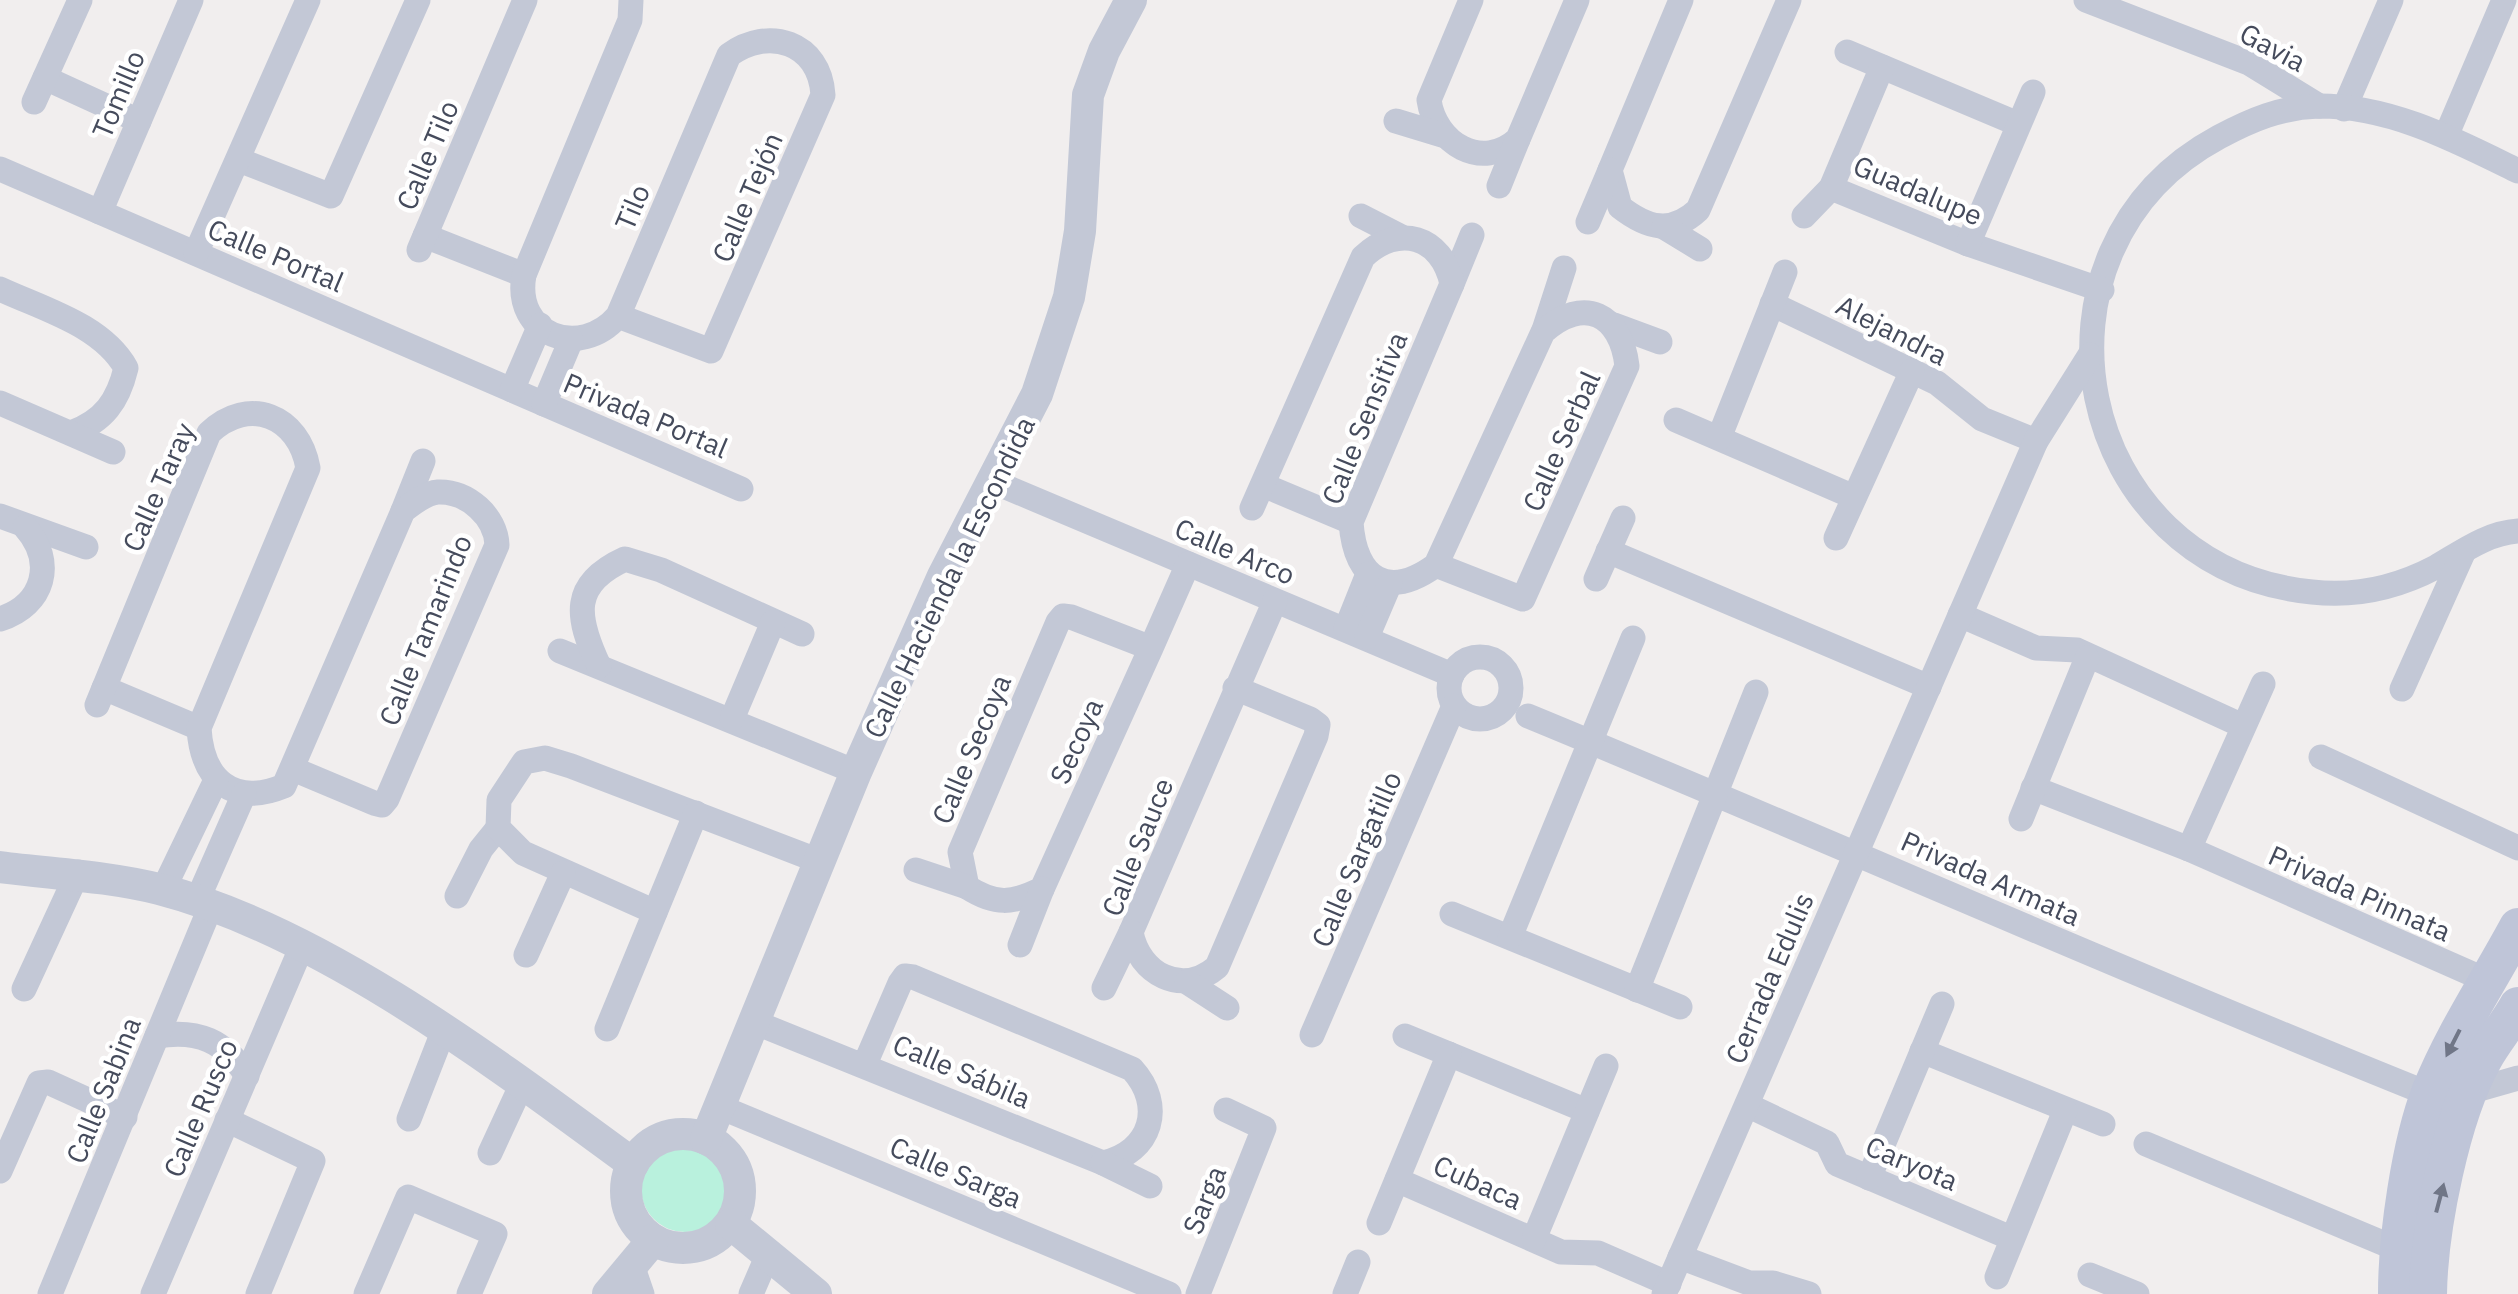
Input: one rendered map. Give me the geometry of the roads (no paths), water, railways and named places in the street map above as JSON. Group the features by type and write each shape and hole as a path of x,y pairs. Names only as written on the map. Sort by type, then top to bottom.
{"main road":[{"path":"2397,1294 2397,1249 2430,1094 2454,1039 2518,927"},
{"path":"2428,1294 2429,1240 2469,1092 2483,1059 2518,1006"}],"street":[{"path":"34,102 80,0"},
{"name":"Tomillo","path":"100,212 191,0"},
{"path":"196,253 308,0"},
{"path":"238,160 330,196 418,0"},
{"name":"Calle Tilo","path":"524,275 422,243 526,0"},
{"path":"618,316 605,331 556,334 526,308 524,275 630,20 632,0"},
{"name":"Calle Hacienda la Escondida","path":"706,1139 856,772 942,576 1037,394 1069,297 1080,231 1088,95 1104,50 1130,0"},
{"path":"1442,136 1428,100 1471,0"},
{"path":"1499,186 1576,0"},
{"path":"1588,222 1681,0"},
{"path":"1610,170 1620,208 1642,224 1682,225 1698,210 1789,0"},
{"name":"Gavia","path":"2086,0 2249,63 2332,108"},
{"path":"2332,108 2391,0"},
{"path":"2446,136 2504,0"},
{"name":"Calle Tejón","path":"618,316 711,352 823,95 811,58 787,41 755,40 728,55"},
{"path":"1848,52 2018,124"},
{"name":"Tilo","path":"618,316 728,55"},
{"name":"Guadalupe","path":"1882,68 1830,188 1968,244 2102,290"},
{"path":"46,78 138,120"},
{"path":"1968,244 2033,92"},
{"path":"2518,171 2399,117 2332,108 2278,110 2239,126 2203,146 2170,172 2142,202 2120,238 2102,290 2090,354 2101,414 2120,470 2139,500 2169,532 2241,575 2313,593 2360,594 2430,570 2487,538 2518,531"},
{"path":"1396,122 1442,136 1476,153 1500,151 1518,139"},
{"name":"Calle Portal","path":"0,169 528,397"},
{"path":"1804,216 1830,188"},
{"path":"1361,216 1433,246 1448,264 1452,284"},
{"path":"1664,227 1700,248"},
{"name":"Calle Sensitiva","path":"1379,579 1353,549 1351,522 1472,235"},
{"path":"1351,522 1258,497 1364,256 1377,244 1410,237"},
{"path":"1356,633 1379,579 1412,583 1436,564 1544,332 1564,268"},
{"path":"1719,438 1785,272"},
{"path":"0,290 88,330 116,349 126,368 110,408 91,426 71,433"},
{"name":"Alejandra","path":"1772,304 1937,383 1982,419 2036,441"},
{"path":"1544,332 1559,318 1579,312 1660,342"},
{"name":"Calle Serbal","path":"1436,564 1523,598 1627,366 1624,342 1614,325"},
{"path":"528,397 556,334"},
{"name":"Cerrada Edulis","path":"1666,1289 2036,441 2090,354"},
{"path":"1836,538 1912,371"},
{"name":"Privada Portal","path":"528,397 742,488"},
{"path":"0,403 113,452"},
{"name":"Calle Taray","path":"238,414 270,415 297,434 308,468 199,728 101,696 209,433 238,414"},
{"path":"1676,420 1854,498"},
{"path":"199,728 201,756 229,787 265,794 284,786 423,460"},
{"name":"Calle Arco","path":"994,482 1452,675"},
{"name":"Calle Tamarindo","path":"293,769 382,805 497,545 496,528 487,516 455,495 428,494 403,511"},
{"path":"0,516 86,547"},
{"path":"1596,579 1623,518"},
{"path":"0,620 26,606 42,582 42,552 26,526"},
{"path":"1608,551 1929,686"},
{"path":"2402,689 2464,551"},
{"path":"599,666 580,621 584,594 598,571 625,559 661,570 802,634"},
{"name":"Secoya","path":"1020,945 1188,564"},
{"name":"Calle Sauce","path":"1227,1008 1187,982 1166,978 1145,965 1135,950 1131,932 1275,600"},
{"path":"1960,615 2036,648 2062,646 2243,726"},
{"name":"Calle Secoya","path":"976,893 960,852 1063,616 1150,648"},
{"path":"732,719 774,622"},
{"path":"1510,937 1633,638"},
{"path":"560,650 856,772"},
{"path":"1487,658 1505,670 1511,691 1502,710 1482,720 1471,718 1454,706 1450,696 1452,675 1466,660 1487,658"},
{"path":"2021,819 2087,658"},
{"path":"2198,854 2243,726 2263,684"},
{"path":"1187,982 1204,978 1217,966 1318,724 1235,688"},
{"path":"1637,990 1756,692"},
{"name":"Calle Sargatillo","path":"1312,1035 1454,706"},
{"name":"Privada Armata","path":"1528,716 1858,851 2146,981 2430,1094"},
{"path":"2321,757 2518,848"},
{"path":"457,896 481,849 498,828 499,800 510,780 524,762 546,758 819,861"},
{"path":"163,890 229,787"},
{"path":"203,905 229,787"},
{"name":"Privada Pinnata","path":"2034,788 2198,854 2488,981"},
{"path":"607,1030 696,813"},
{"path":"498,828 523,853 655,912"},
{"path":"0,867 78,872 163,890 302,946 360,976 633,1164"},
{"path":"916,870 1008,903 1042,889"},
{"path":"24,989 78,872"},
{"path":"526,954 563,873"},
{"name":"Calle Sabina","path":"50,1294 158,1036 203,905"},
{"path":"1452,914 1680,1006"},
{"path":"1104,988 1131,932"},
{"name":"Calle Rusco","path":"153,1294 302,946"},
{"path":"866,1064 906,976 1132,1069 1152,1101 1151,1122 1143,1141 1121,1159 1103,1162"},
{"path":"1869,1178 1942,1004"},
{"name":"Calle Sábila","path":"754,1022 1103,1162 1150,1186"},
{"path":"409,1119 443,1032"},
{"path":"158,1036 200,1035 220,1044 247,1076"},
{"path":"1405,1036 1587,1111"},
{"path":"1922,1051 2065,1112 2103,1124"},
{"path":"1379,1224 1449,1054"},
{"path":"1534,1240 1606,1066"},
{"path":"2430,1094 2469,1092 2518,1078"},
{"path":"0,1170 39,1083 48,1082 125,1117"},
{"path":"1152,1101 1165,1094 1170,1082"},
{"path":"490,1154 521,1086"},
{"name":"Caryota","path":"1747,1105 1827,1143 1837,1164 2011,1238"},
{"name":"Calle Sarga","path":"720,1107 1169,1294"},
{"name":"Sarga","path":"1198,1294 1264,1128 1226,1110"},
{"path":"1997,1276 2065,1112"},
{"path":"227,1120 313,1160 258,1294"},
{"path":"608,1294 642,1266 673,1248 695,1248 716,1240 731,1224 739,1206 735,1166 723,1150 706,1139 690,1135 657,1140 633,1164 626,1184 642,1266"},
{"path":"2146,1144 2397,1249"},
{"name":"Cubaca","path":"1397,1180 1577,1256 1598,1253 1666,1289"},
{"path":"366,1294 408,1198 495,1234 469,1294"},
{"path":"731,1224 816,1294"},
{"path":"751,1294 767,1257"},
{"path":"1680,1257 1729,1278 1809,1294"},
{"path":"1345,1294 1358,1262"},
{"path":"2090,1274 2136,1294"}]}
